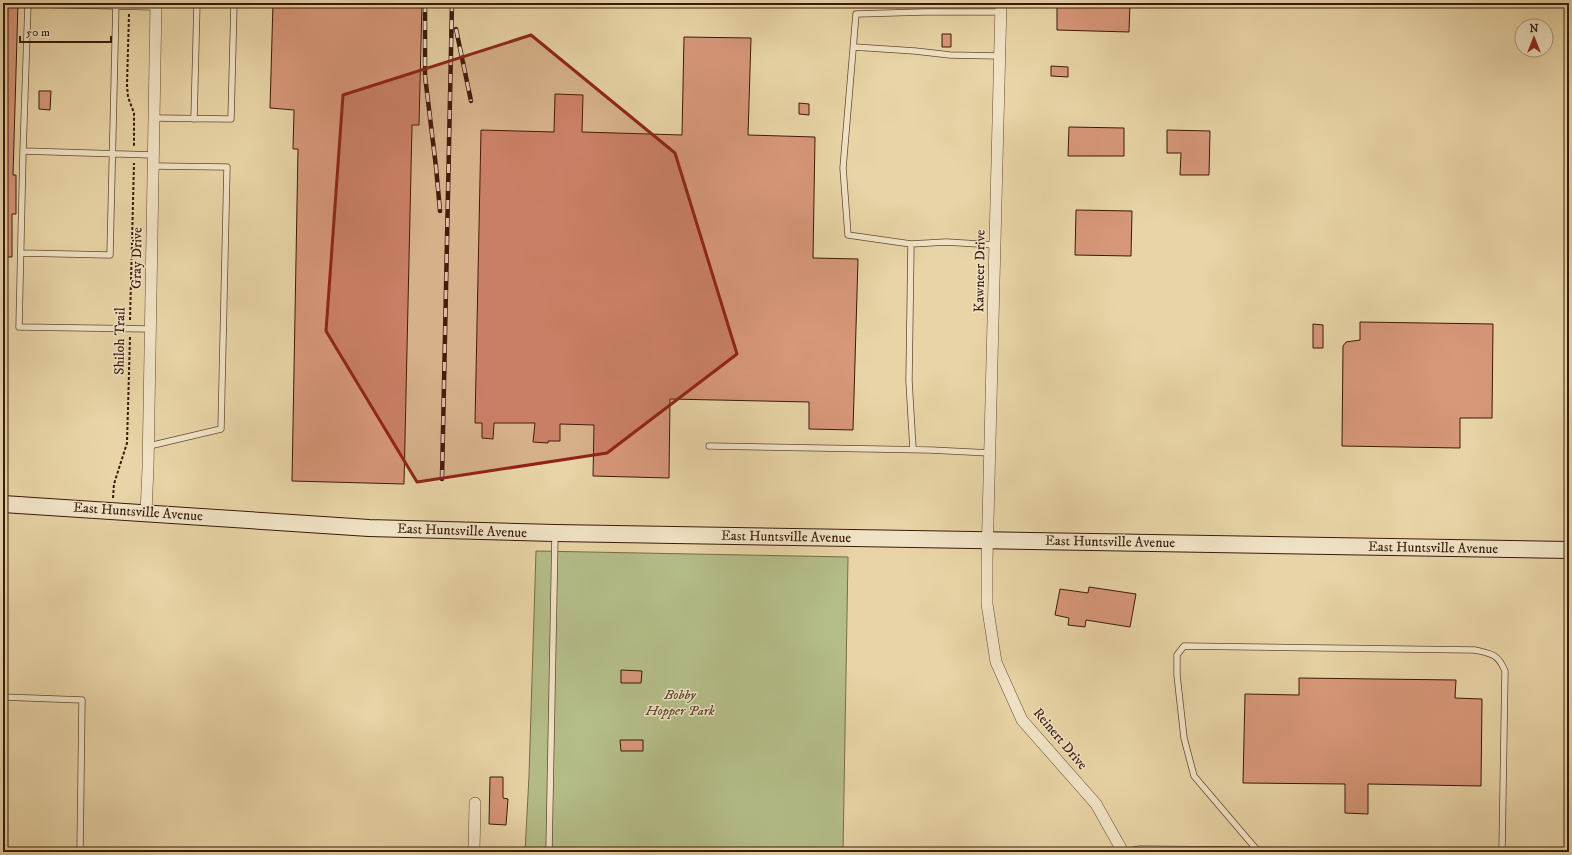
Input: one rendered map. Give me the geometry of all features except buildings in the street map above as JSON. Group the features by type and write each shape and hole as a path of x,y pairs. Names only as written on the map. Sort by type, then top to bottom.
{"main road":[{"name":"East Huntsville Avenue","path":"3,504 369,528 555,533 1569,550"}],"street":[{"name":"Gray Drive","path":"146,513 149,446 156,5"},
{"name":"Kawneer Drive","path":"988,540 1001,7"},
{"name":"Reinert Drive","path":"988,540 987,604 996,662 1022,720 1096,804 1123,852"},
{"path":"474,852 475,803"}],"lane":[{"path":"194,119 197,3"},
{"path":"154,118 231,120 234,3"},
{"path":"151,329 19,327 28,4 116,5 129,7 156,5"},
{"path":"21,253 110,255 116,5"},
{"path":"995,245 946,242 911,244 848,235 843,168 856,14 1001,7"},
{"path":"854,47 950,55 1000,56"},
{"path":"23,151 134,155 153,161 227,167 221,429 149,446"},
{"path":"911,244 909,381 913,449"},
{"path":"709,446 913,449 990,453"},
{"path":"530,852 549,850 555,533"},
{"path":"1257,850 1194,776 1184,738 1177,675 1177,655 1184,646 1475,650 1493,654 1500,660 1506,671 1502,852"},
{"path":"3,697 82,700 80,852"},
{"path":"1123,852 1140,849 1456,852"}],"path":[{"name":"Shiloh Trail","path":"112,510 114,484 127,443 134,155 134,113 128,97 127,85 129,7"}],"highlighted area":[{"path":"531,35 675,153 737,354 607,453 417,482 326,331 343,95"}],"green space":[{"name":"Bobby Hopper Park","path":"536,551 848,557 843,852 525,852 529,776"}],"railway":[{"path":"425,3 425,76 440,211"},
{"path":"442,479 452,3"},
{"path":"456,29 471,101"}]}
